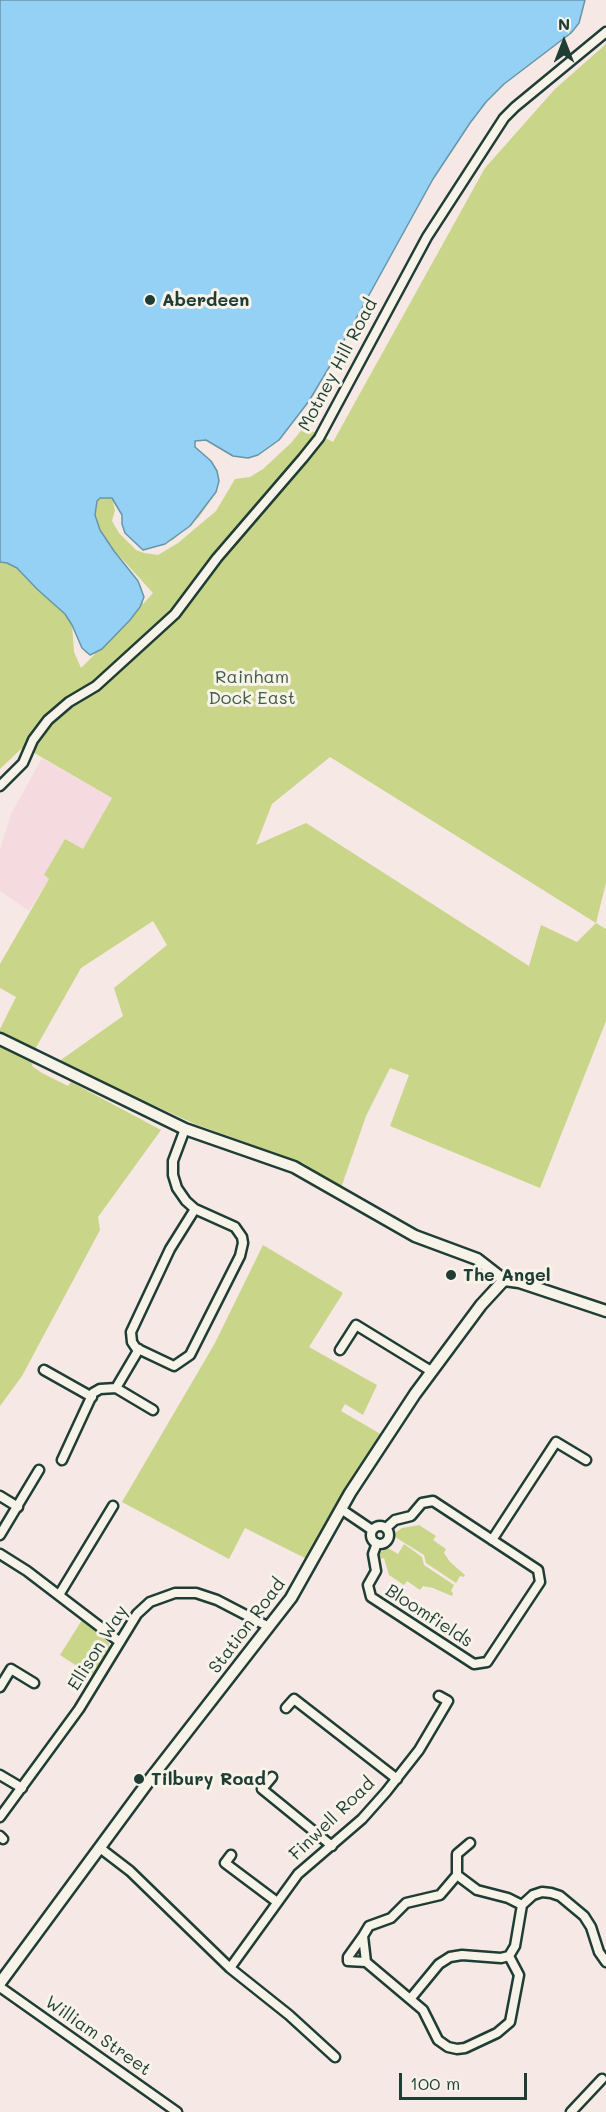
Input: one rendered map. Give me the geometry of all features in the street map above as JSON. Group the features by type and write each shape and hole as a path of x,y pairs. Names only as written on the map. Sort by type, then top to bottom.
{"main road":[{"path":"0,1039 185,1129 294,1167 410,1234 477,1259 504,1280 519,1282 606,1311"},
{"name":"Station Road","path":"0,1985 182,1737 291,1598 341,1509 431,1371 481,1305 504,1280"}],"street":[{"name":"Motney Hill Road","path":"0,786 23,763 28,749 48,720 69,702 96,686 175,614 217,558 303,459 319,438 427,237 504,118 606,32"},
{"path":"185,1129 174,1156 173,1173 178,1190 195,1209 236,1227 243,1240 241,1255 190,1355 174,1366 139,1349 132,1342 131,1332 170,1249 195,1209"},
{"path":"340,1350 356,1325 431,1371"},
{"path":"116,1388 139,1349"},
{"path":"44,1370 92,1397"},
{"path":"62,1460 92,1397 100,1389 116,1388 153,1410"},
{"path":"492,1540 556,1442 586,1460"},
{"path":"0,1535 39,1470"},
{"path":"0,1496 18,1507"},
{"name":"Bloomfields","path":"377,1543 373,1554 376,1570 368,1585 371,1597 474,1664 480,1665 487,1662 540,1582 538,1570 433,1501 422,1503 411,1516 396,1520 386,1528"},
{"path":"59,1595 113,1506"},
{"path":"341,1509 372,1530"},
{"name":"Bloomfields","path":"378,1526 386,1528 389,1532 387,1540 377,1543 371,1537 372,1530 378,1526"},
{"path":"0,1554 59,1595 120,1642"},
{"name":"Ellison Way","path":"0,1817 79,1709 142,1608 159,1597 175,1593 196,1593 206,1595 269,1628"},
{"path":"0,1687 11,1669 34,1683"},
{"name":"Finwell Road","path":"230,1968 298,1874 362,1819 397,1779 419,1750 448,1701 439,1696"},
{"path":"286,1708 294,1699 397,1779"},
{"path":"0,1775 22,1788"},
{"path":"272,1777 262,1789 332,1845"},
{"path":"470,1843 457,1854 457,1875 440,1894 406,1903 391,1918 369,1926 348,1957 348,1961 366,1962 423,2010 435,2037 448,2047 461,2049 502,2031 510,2022 519,1975 509,1956"},
{"path":"100,1848 130,1871 230,1968 289,2015 335,2057"},
{"path":"231,1855 225,1863 277,1902"},
{"path":"457,1875 477,1890 508,1898 522,1905"},
{"path":"509,1956 515,1946 522,1905 533,1894 542,1892 560,1896 588,1921 599,1952 606,1962"},
{"path":"363,1936 366,1962"},
{"path":"411,1998 445,1959 462,1955 491,1958 509,1956"},
{"name":"William Street","path":"0,1985 177,2112"},
{"path":"571,2112 602,2079"}],"shaded area":[{"path":"42,758 112,798 83,850 65,839 45,876 49,879 29,911 0,891 0,849 11,814"}],"green space":[{"name":"Rainham Dock East","path":"0,0 585,0 579,23 571,33 504,84 470,123 433,179 309,401 279,440 258,455 248,458 233,456 206,440 195,441 193,444 211,461 217,471 219,481 216,492 199,517 173,540 143,550 125,533 122,515 113,502 115,510 112,521 119,533 136,550 158,555 178,543 216,511 235,479 250,477 263,469 291,443 304,427 333,442 485,168 555,89 606,44 606,883 596,923 606,929 606,1021 540,1188 390,1126 409,1075 390,1068 366,1116 341,1188 303,1163 195,1124 58,1062 123,1016 114,988 167,945 153,921 81,968 34,1051 0,1034 0,1029 16,997 0,988 0,964 49,879 44,875 65,839 83,849 112,798 31,751 21,749 0,769","holes":["113,549 153,593 143,604 142,589 138,581","72,624 82,648 86,653 95,654 81,668 74,652","330,757 596,923 577,942 541,925 529,966 306,823 256,845 272,804"]},
{"path":"0,1047 33,1062 32,1066 42,1073 68,1086 71,1082 161,1130 98,1217 100,1230 22,1376 0,1406"},
{"path":"263,1245 343,1293 309,1347 377,1385 363,1415 345,1404 341,1411 384,1436 307,1559 245,1528 229,1559 122,1502 215,1343"},
{"path":"419,1525 436,1536 433,1540 446,1549 444,1553 450,1562 465,1575 460,1576 456,1583 426,1563 424,1555 395,1537 395,1533 402,1528"},
{"path":"404,1544 422,1557 424,1565 454,1585 451,1591 452,1596 423,1586 420,1590 407,1581 404,1585 389,1575 384,1558 379,1559 379,1553 388,1548 398,1554"},
{"path":"82,1620 109,1643 109,1647 92,1676 60,1655"}],"water":[{"path":"0,0 585,0 579,23 571,33 504,84 470,123 433,179 309,401 279,440 258,455 248,458 233,456 206,440 195,441 195,447 211,461 217,471 219,481 216,492 190,526 165,544 143,550 125,533 122,515 112,498 100,498 97,501 95,515 100,530 138,581 144,597 130,620 102,649 90,655 82,648 65,614 17,568 0,562"}],"place":[{"name":"Aberdeen","path":"150,300"},
{"name":"The Angel","path":"451,1275"},
{"name":"Tilbury Road","path":"139,1779"}]}
